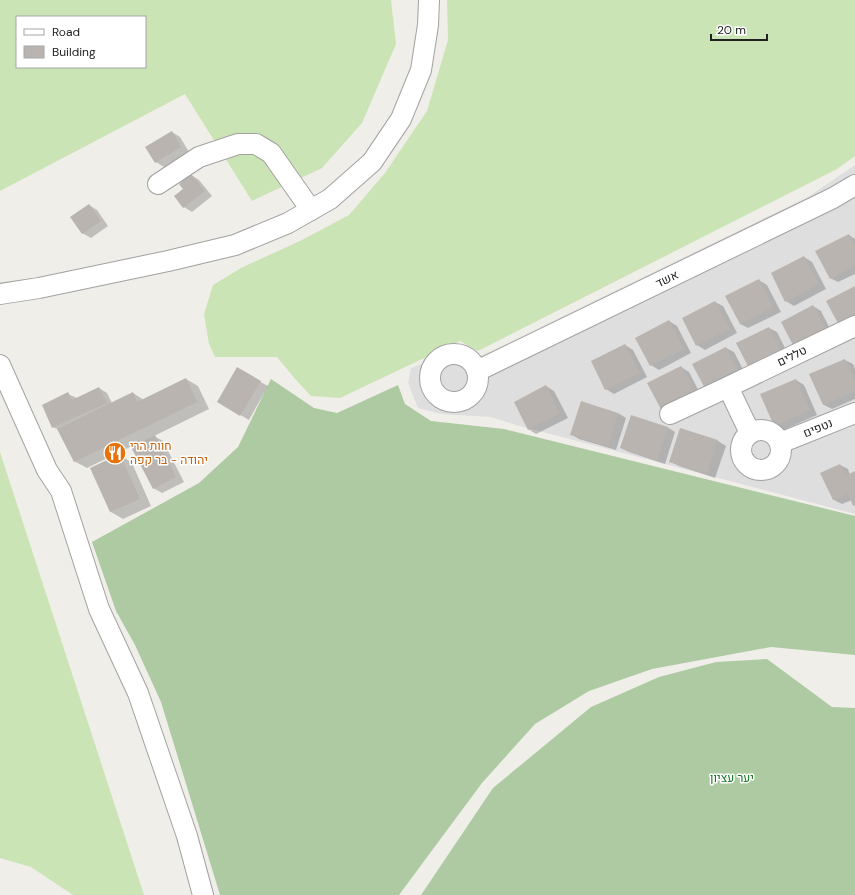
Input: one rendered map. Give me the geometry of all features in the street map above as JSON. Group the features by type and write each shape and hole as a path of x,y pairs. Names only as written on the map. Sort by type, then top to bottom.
{"street":[{"path":"0,294 40,288 138,268 235,244 288,223 330,199 372,162 401,120 421,70 428,25 429,0"},
{"path":"158,184 199,157 238,144 256,144 271,153 311,210"},
{"name":"אשד","path":"477,371 833,198 855,185"},
{"name":"טללים","path":"670,414 855,326"},
{"path":"0,365 47,470 61,491 99,608 138,693 187,836 203,895"},
{"path":"728,387 750,433"},
{"name":"נטפים","path":"780,443 855,413"},
{"path":"757,430 764,430 771,432 777,437 782,449 781,456 774,467 762,471 755,470 744,462 741,450 745,437 750,433 757,430"}],"shaded area":[{"path":"855,165 855,514 516,425 491,417 441,414 418,408 408,383 411,368 460,350 479,357 808,197"}],"green space":[{"path":"0,0 391,0 396,44 362,123 322,168 252,201 185,94 0,191"},
{"path":"447,0 855,0 855,156 837,169 478,351 460,341 340,398 311,396 277,357 215,357 209,344 204,314 213,285 241,268 302,240 349,215 385,173 427,111 448,40"},
{"path":"271,379 314,408 337,413 398,385 405,404 431,421 504,429 855,516 855,655 771,647 652,669 589,691 535,724 482,783 399,895 220,895 161,702 135,645 116,611 92,542 199,483 238,447"},
{"path":"0,452 144,895 73,895 31,867 0,858"},
{"name":"יער עציון","path":"767,659 832,707 855,708 855,895 421,895 493,788 591,707 659,677 716,662"}],"building":[{"path":"172,131 181,147 155,163 145,147"},
{"path":"191,174 205,191 183,208 174,196 183,189 179,184"},
{"path":"89,204 101,221 82,234 70,217"},
{"path":"849,234 855,246 855,266 830,279 815,251"},
{"path":"804,256 819,284 785,302 771,273"},
{"path":"759,279 773,307 740,324 725,296"},
{"path":"855,286 855,319 840,327 826,301"},
{"path":"715,301 730,329 696,346 682,318"},
{"path":"813,305 827,332 795,349 781,322"},
{"path":"669,320 684,349 650,366 635,338"},
{"path":"769,327 783,354 750,370 736,343"},
{"path":"625,344 640,373 605,390 591,361"},
{"path":"726,347 740,375 707,392 692,364"},
{"path":"845,359 855,381 855,392 823,405 809,374"},
{"path":"681,366 696,394 662,411 647,383"},
{"path":"237,367 261,381 240,416 217,402"},
{"path":"186,378 197,402 74,462 57,429 133,392 137,402"},
{"path":"796,379 810,410 774,426 760,394"},
{"path":"546,385 560,413 528,430 514,402"},
{"path":"99,387 107,403 52,428 42,405 68,392 72,400"},
{"path":"581,401 618,413 608,446 570,435"},
{"path":"631,415 668,427 657,460 620,448"},
{"path":"680,428 718,440 707,474 669,462"},
{"path":"155,435 176,477 153,489 131,447"},
{"path":"120,454 140,499 110,512 90,468"},
{"path":"840,464 845,476 855,471 855,505 853,506 848,494 833,500 820,473"}],"place":[{"name":"חוות הרי יהודה - בר קפה","path":"115,453"}]}
